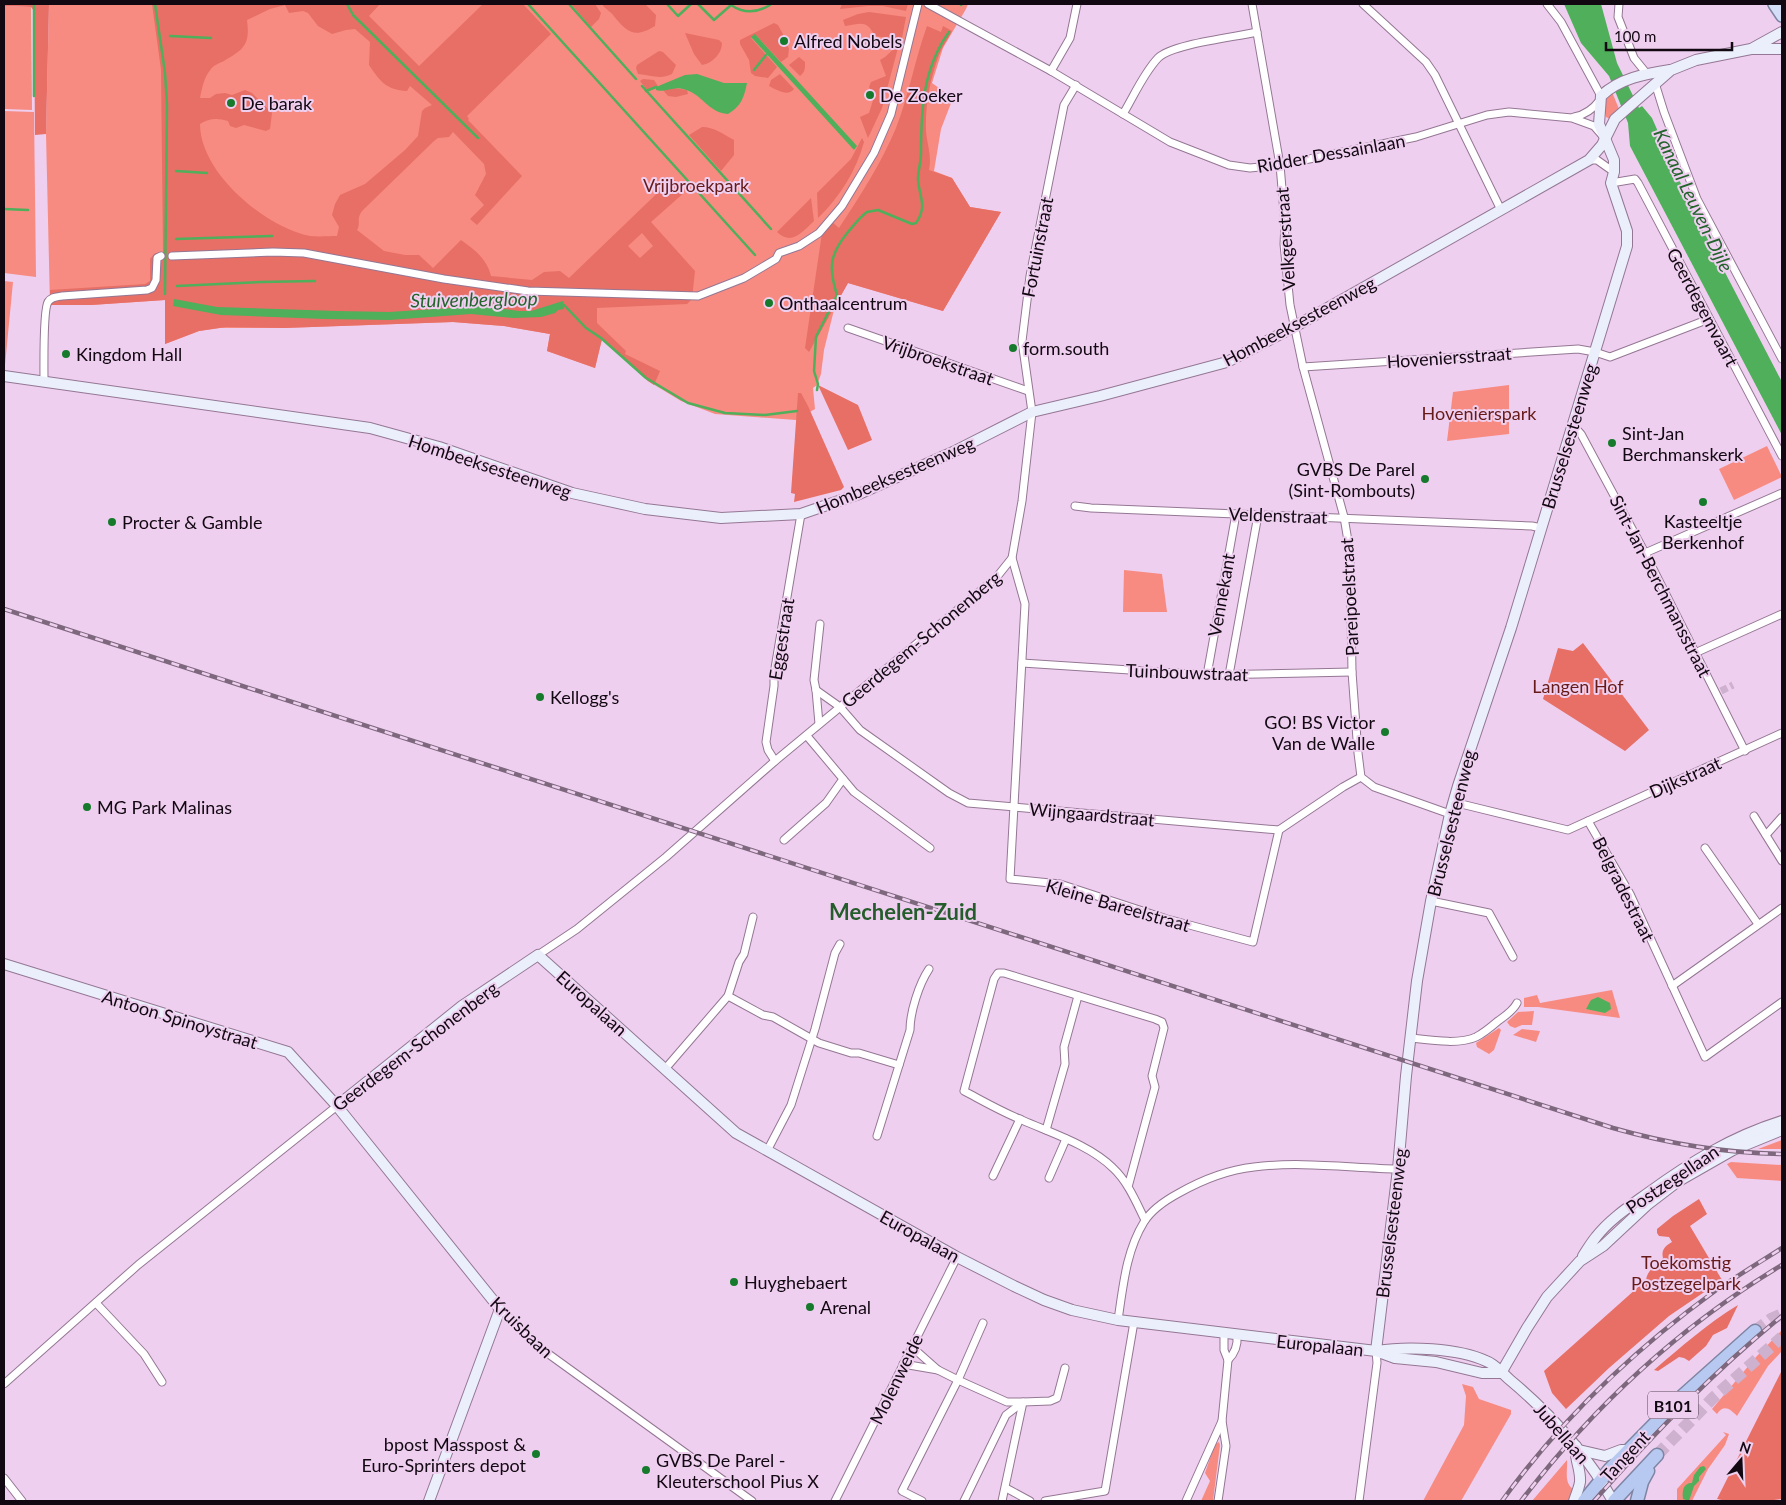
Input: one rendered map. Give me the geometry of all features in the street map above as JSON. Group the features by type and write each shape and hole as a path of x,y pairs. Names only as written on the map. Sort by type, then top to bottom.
{"highway":[{"name":"Tangent","path":"1584,1501 1628,1450 1680,1398 1755,1331"},
{"name":"Tangent","path":"1614,1501 1656,1456 1642,1482 1637,1501"}],"main road":[{"path":"1774,4 1782,15"}],"street":[{"path":"172,256 273,252 304,253 444,279 528,291 698,296 744,278 776,259 779,253 799,246 819,233 842,206 858,181 884,132 896,94 918,4 921,6 926,4"},
{"name":"Ridder Dessainlaan","path":"926,4 963,22 1076,85 1170,142 1229,165 1250,168 1280,166 1416,137 1487,115 1509,112 1572,118 1594,126 1604,140"},
{"path":"1051,71 1070,38 1077,4"},
{"name":"Velkgerstraat","path":"1252,4 1280,166 1285,224 1284,244 1294,327"},
{"path":"1363,4 1426,62 1435,75 1501,210"},
{"path":"1547,4 1561,22 1600,98 1599,124 1604,140 1612,151 1614,160 1614,172 1611,183"},
{"path":"1619,4 1618,17 1634,58 1647,74"},
{"path":"1124,114 1151,67 1159,57 1183,47 1257,32"},
{"path":"1751,49 1782,32"},
{"path":"1572,118 1581,116 1595,106 1609,88 1632,78 1671,70 1696,60 1751,49 1782,49"},
{"name":"Hombeeksesteenweg","path":"4,376 370,428 439,446 572,493 645,509 721,518 801,514 859,494 953,452 1032,412 1227,362 1294,327 1589,160 1600,148 1615,119 1640,95 1671,70"},
{"path":"1655,83 1697,199 1782,359"},
{"name":"Fortuinstraat","path":"1032,412 1022,341 1030,276 1064,105 1076,85"},
{"path":"1589,160 1598,160 1614,172"},
{"name":"Geerdegemvaart","path":"1611,183 1635,179 1638,183 1782,456"},
{"name":"Brusselsesteenweg","path":"1359,1501 1398,1169 1417,981 1431,901 1453,802 1511,628 1627,246 1627,231 1611,183"},
{"path":"44,381 46,304 53,297 147,290 152,288 156,280 157,258 160,256"},
{"name":"Hoveniersstraat","path":"1303,368 1578,348 1596,352 1610,358 1710,319"},
{"name":"Pareipoelstraat","path":"1294,327 1303,368 1344,517 1350,553 1352,672 1361,777"},
{"name":"Vrijbroekstraat","path":"848,328 1028,391"},
{"name":"Geerdegem-Schonenberg","path":"4,1384 138,1265 462,1006 576,930 666,857 775,761 996,578 1012,558 1022,501 1032,412"},
{"name":"Sint-Jan-Berchmansstraat","path":"1572,424 1581,434 1645,553 1695,653 1719,693 1745,751"},
{"path":"1645,553 1782,493"},
{"name":"Veldenstraat","path":"1075,506 1258,515 1344,517 1541,528"},
{"name":"Eggestraat","path":"775,761 768,750 766,742 774,674 801,514"},
{"name":"Vennekant","path":"1207,675 1236,514"},
{"name":"Vennekant","path":"1229,675 1258,515"},
{"name":"Kleine Bareelstraat","path":"1012,558 1025,604 1010,879 1060,884 1167,919 1253,942 1279,830"},
{"path":"1695,653 1782,614"},
{"path":"819,724 814,680 820,624"},
{"name":"Tuinbouwstraat","path":"1022,663 1207,675 1352,672"},
{"name":"Wijngaardstraat","path":"816,690 840,707 860,730 949,793 968,803 1279,830"},
{"name":"Dijkstraat","path":"1588,821 1782,733"},
{"path":"807,736 854,792 930,848"},
{"path":"1279,830 1361,777 1374,788 1450,814"},
{"path":"784,840 826,803 843,779"},
{"name":"Belgradestraat","path":"1453,802 1568,830 1588,821 1630,894 1705,1057 1782,1002"},
{"path":"1754,816 1782,861"},
{"path":"1766,836 1782,817"},
{"path":"1705,848 1758,924"},
{"path":"1431,901 1489,913 1513,957"},
{"path":"1672,986 1782,908"},
{"path":"665,1069 728,996 738,962 744,954 753,917"},
{"path":"767,1151 791,1105 825,997 825,987 835,953 840,944"},
{"name":"Europalaan","path":"538,956 736,1133 957,1257 1044,1300 1072,1310 1118,1320 1238,1336 1376,1351 1395,1358 1436,1362 1482,1373 1501,1373"},
{"name":"Antoon Spinoystraat","path":"4,964 288,1052 337,1106"},
{"path":"877,1136 910,1030 910,1020 928,969"},
{"path":"1128,1187 1155,1087 1152,1076 1164,1028 1162,1022 1004,972 998,973 994,979 964,1091 1100,1157 1114,1168 1128,1187 1145,1220"},
{"path":"728,996 763,1015 773,1017 811,1040 851,1053 859,1053 899,1065"},
{"path":"1046,1130 1065,1064 1064,1047 1078,996"},
{"path":"1411,1038 1467,1040 1477,1036 1499,1021 1517,1003"},
{"name":"Kruisbaan","path":"337,1106 500,1309 543,1350 752,1501"},
{"path":"993,1176 1020,1119"},
{"name":"Postzegellaan","path":"1501,1373 1526,1328 1547,1297 1580,1261 1596,1237 1616,1217 1689,1164 1746,1134 1782,1121"},
{"name":"Postzegellaan","path":"1580,1261 1603,1246 1647,1205 1677,1182 1733,1150 1782,1130"},
{"path":"1049,1178 1066,1139"},
{"path":"1118,1320 1131,1250 1145,1220 1163,1202 1186,1189 1214,1176 1254,1166 1290,1165 1398,1169"},
{"name":"Molenweide","path":"835,1501 957,1257"},
{"path":"96,1303 144,1354 162,1382"},
{"path":"429,1501 500,1309"},
{"path":"922,1501 902,1491 958,1380 984,1322"},
{"path":"1045,1501 1105,1491 1134,1322"},
{"path":"1218,1501 1226,1446 1222,1421 1228,1360 1224,1350 1224,1334"},
{"path":"1228,1360 1234,1354 1238,1336"},
{"path":"912,1347 938,1370 1007,1402 1050,1401 1057,1398 1065,1368"},
{"path":"903,1364 938,1370"},
{"name":"Jubellaan","path":"1501,1373 1538,1404 1578,1448 1614,1501"},
{"path":"1002,1501 1023,1402"},
{"path":"964,1501 1006,1415 1023,1402"},
{"path":"1186,1501 1222,1421"},
{"path":"1574,1501 1580,1479 1575,1456 1578,1448 1605,1456 1620,1450 1628,1450"},
{"path":"4,1478 22,1501"},
{"path":"1006,1488 1030,1501"}],"green space":[{"path":"4,4 49,4 46,134 35,135 34,11 31,7 4,6"},
{"name":"Vrijbroekpark","path":"49,4 968,4 943,48 932,83 953,98 941,129 934,171 952,178 970,207 1001,212 943,311 848,283 835,306 824,350 821,374 817,385 813,388 815,409 796,420 715,414 681,401 648,381 602,339 595,368 547,351 550,334 504,326 453,322 284,328 220,328 199,331 165,344 165,300 91,305 50,305 46,134"},
{"path":"152,4 380,4 369,16 419,66 483,4 523,4 551,34 467,116 468,120 522,176 477,225 470,219 484,205 475,195 486,174 484,164 453,132 449,137 438,138 434,141 362,211 359,216 357,230 384,251 405,255 419,255 433,268 461,240 483,260 491,276 532,280 544,272 560,271 569,278 673,178 686,191 651,222 695,271 692,299 687,304 597,308 597,323 626,351 625,354 660,371 654,385 602,339 595,368 547,351 550,334 504,326 453,322 284,328 226,327 199,331 165,344 165,300 91,305 50,305 50,290 145,284 150,281 150,259 155,253 163,253 161,70","holes":["285,5 289,13 303,11 308,13 318,26 332,34 355,29 370,42 369,65 384,84 394,89 407,91 410,86 432,105 422,111 418,136 405,150 365,184 340,195 332,215 339,227 337,236 310,236 292,231 255,210 223,179 211,161 203,143 200,124 210,120 228,121 230,126 236,128 244,125 266,131 270,129 272,113 252,93 245,90 232,95 225,93 216,94 210,98 200,98 205,79 211,69 237,53 244,45 248,35 247,20 270,9","642,233 653,246 640,258 628,246"]},
{"path":"571,4 595,4 601,13 599,19 591,27"},
{"path":"602,4 645,4 656,15 655,26 642,32 631,32"},
{"path":"842,4 908,4 906,11 883,6 840,9"},
{"path":"4,6 31,7 32,110 4,109"},
{"path":"869,12 906,17 902,38 895,39 875,36 869,27 863,24 845,26 843,20"},
{"path":"774,23 778,25 784,36 782,42 786,42 789,49 788,57 781,62 756,35 751,38 777,67 768,78 755,76 751,73 749,60 740,44 740,40"},
{"path":"927,26 941,32 943,26 952,31 939,55 929,93 926,122 930,155 929,170 952,178 970,207 1001,212 943,311 848,283 809,352 805,348 822,233 832,222 839,228 884,154 901,115"},
{"path":"685,33 719,40 722,43 722,47 719,54 710,62 702,65 694,54"},
{"path":"899,44 882,108 868,138 860,117 869,113 874,97 869,87 871,82 886,76 880,60"},
{"path":"659,51 663,52 676,65 672,74 659,77 638,74 637,65"},
{"path":"799,57 805,62 803,73 800,76 789,65"},
{"path":"780,74 794,89 792,91 786,93 769,86 771,80"},
{"path":"643,79 654,80 658,86 647,90 640,81"},
{"path":"673,88 687,90 688,94 676,97 668,96 663,90"},
{"path":"1612,92 1619,109 1610,119 1606,117 1603,103"},
{"path":"4,111 34,112 36,277 4,273"},
{"path":"702,127 714,130 734,140 734,155 721,171 689,135"},
{"path":"862,138 864,142 861,153 852,173 840,192 818,218 817,193 851,159"},
{"path":"811,198 814,221 801,233 792,238 782,236 777,232"},
{"path":"4,281 13,282 5,365 4,365"},
{"path":"818,385 858,405 872,440 848,450"},
{"name":"Hovenierspark","path":"1509,385 1509,434 1447,441 1453,392"},
{"path":"798,393 801,393 808,406 844,487 841,490 794,502 795,494 791,493"},
{"path":"1767,446 1782,477 1734,500 1719,469"},
{"path":"1124,570 1162,574 1167,612 1123,612"},
{"name":"Langen Hof","path":"1583,643 1649,730 1625,751 1543,699 1558,648 1573,651"},
{"path":"1612,990 1620,1018 1538,1007 1524,1007 1524,998 1537,995 1540,1003"},
{"path":"1534,1011 1532,1025 1522,1025 1515,1028 1507,1022 1518,1012"},
{"path":"1499,1028 1501,1030 1494,1050 1489,1054 1477,1047 1476,1043"},
{"path":"1522,1029 1540,1031 1536,1042 1513,1035"},
{"path":"1782,1140 1782,1149 1758,1149"},
{"path":"1731,1162 1782,1165 1782,1181 1737,1178 1727,1164"},
{"name":"Toekomstig Postzegelpark","path":"1699,1199 1707,1214 1690,1226 1722,1280 1669,1316 1609,1368 1566,1409 1552,1393 1544,1371 1646,1280 1650,1270 1663,1258 1664,1248 1672,1242 1669,1237 1659,1236 1657,1229"},
{"path":"1738,1305 1727,1328 1713,1335 1706,1346 1689,1361 1679,1357 1658,1371 1654,1370 1705,1327"},
{"path":"1782,1330 1782,1351 1768,1366 1737,1416 1725,1408 1717,1414 1712,1409 1756,1357"},
{"path":"1782,1370 1782,1499 1733,1502 1717,1499"},
{"path":"1462,1384 1473,1387 1479,1399 1511,1410 1511,1414 1461,1501 1423,1501 1464,1425 1466,1396"},
{"path":"1723,1432 1729,1434 1725,1445 1708,1469 1692,1501 1677,1501 1677,1489 1726,1435"},
{"path":"1219,1442 1213,1501 1201,1501 1210,1481 1205,1473 1215,1444"},
{"path":"1567,1460 1567,1481 1575,1490 1571,1501 1532,1501"}],"shaded area":[{"path":"1564,4 1601,4 1617,63 1639,108 1642,106 1652,118 1692,209 1782,382 1782,435 1630,146 1628,123 1609,76 1581,43"},
{"path":"755,34 857,146 854,150 751,37"},
{"path":"697,74 724,83 747,83 739,105 728,114 721,113 690,91 680,88 656,90 656,87 685,75"},
{"path":"174,299 217,307 389,312 481,306 531,311 563,301 564,309 541,317 513,318 471,314 389,320 324,319 221,315 173,306"},
{"path":"1598,997 1610,1003 1611,1009 1605,1013 1586,1009 1591,1000"},
{"path":"1704,1466 1706,1469 1694,1486 1689,1501 1683,1499 1685,1486 1692,1483 1694,1475 1700,1467"}],"waterway":[{"path":"34,4 34,96"},
{"path":"155,4 165,73 167,105 165,294"},
{"path":"347,4 353,15 478,138"},
{"path":"528,4 755,255"},
{"path":"569,4 636,79"},
{"path":"667,4 678,16 691,4"},
{"path":"698,4 714,20 731,5 746,11 760,10 770,5"},
{"name":"Stuivenbergloop","path":"817,390 818,384 814,371 816,337 837,295 832,276 832,261 837,247 859,219 867,212 878,210 912,224 916,223 920,217 922,201 918,176 925,90 934,60 949,32"},
{"path":"170,36 211,38"},
{"path":"754,70 766,55"},
{"path":"642,86 771,229"},
{"path":"646,91 656,87"},
{"path":"176,171 207,173"},
{"path":"4,209 28,210"},
{"path":"176,239 272,236"},
{"path":"177,286 315,281"},
{"name":"Stuivenbergloop","path":"560,306 564,305 586,328 601,338 646,378 688,403 725,413 765,415 797,411"}],"tunnel":[{"path":"1721,691 1733,685"},
{"path":"1755,1331 1771,1319 1782,1314"},
{"path":"1657,1455 1713,1398 1782,1337"}],"railway":[{"path":"4,609 1613,1128 1697,1147 1739,1152 1782,1154"},
{"path":"1502,1501 1548,1443 1600,1388 1628,1362 1685,1313 1715,1291 1782,1248"},
{"path":"1521,1501 1578,1433 1640,1371 1708,1314 1782,1265"},
{"path":"1594,1501 1684,1405 1732,1359 1782,1316"}],"place":[{"name":"Alfred Nobels","path":"784,41"},
{"name":"De Zoeker","path":"870,95"},
{"name":"De barak","path":"231,103"},
{"name":"Onthaalcentrum","path":"769,303"},
{"name":"form.south","path":"1013,348"},
{"name":"Kingdom Hall","path":"66,354"},
{"name":"Sint-Jan Berchmanskerk","path":"1612,443"},
{"name":"GVBS De Parel (Sint-Rombouts)","path":"1425,479"},
{"name":"Kasteeltje Berkenhof","path":"1703,502"},
{"name":"Procter & Gamble","path":"112,522"},
{"name":"Kellogg's","path":"540,697"},
{"name":"GO! BS Victor Van de Walle","path":"1385,732"},
{"name":"MG Park Malinas","path":"87,807"},
{"name":"Huyghebaert","path":"734,1282"},
{"name":"Arenal","path":"810,1307"},
{"name":"bpost Masspost & Euro-Sprinters depot","path":"536,1454"},
{"name":"GVBS De Parel - Kleuterschool Pius X","path":"646,1470"}],"district":[{"name":"Mechelen-Zuid","path":"903,911"}],"water label":[{"name":"Kanaal Leuven-Dijle","path":"1694,200"}]}
